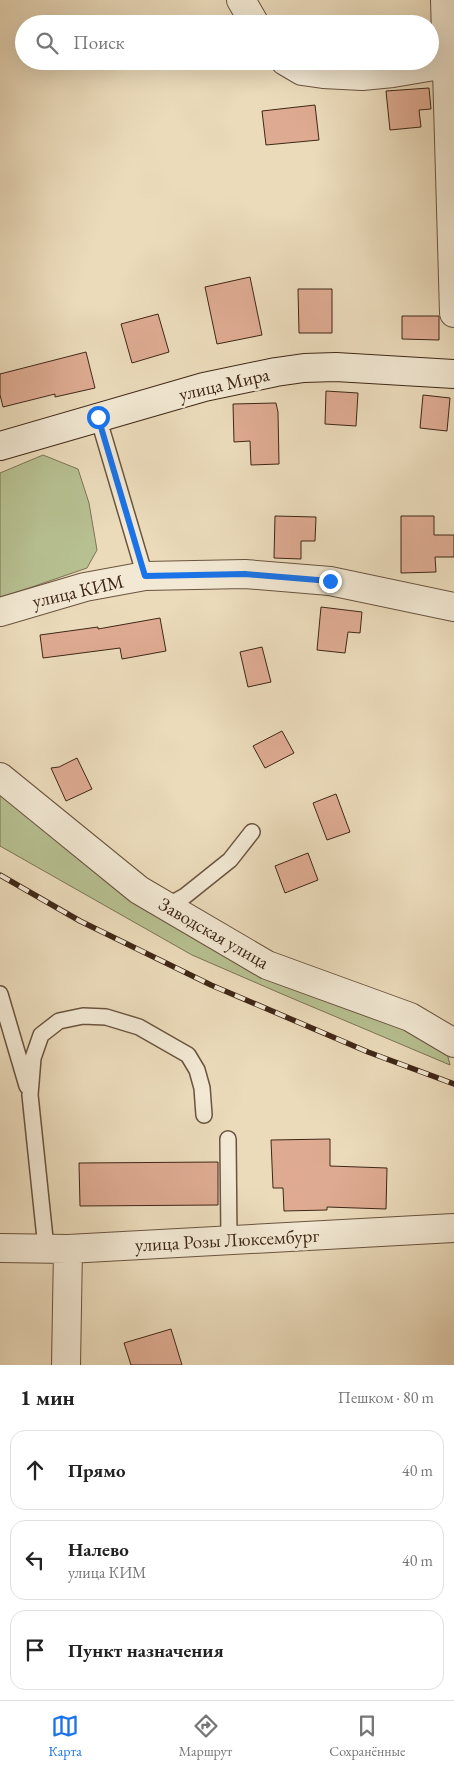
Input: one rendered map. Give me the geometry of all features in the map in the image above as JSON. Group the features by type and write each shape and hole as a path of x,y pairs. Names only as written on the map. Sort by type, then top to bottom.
{"street":[{"path":"241,0 250,15"},
{"path":"446,0 446,64 454,313"},
{"path":"439,65 446,64"},
{"path":"302,70 323,74 362,76 411,70"},
{"name":"улица Мира","path":"0,446 204,387 276,372 304,368 336,367 454,374"},
{"name":"улица КИМ","path":"0,612 85,587 145,576 245,574 330,581 454,607"},
{"name":"Заводская улица","path":"0,777 139,890 267,965 410,1017 454,1043"},
{"name":"улица Розы Люксембург","path":"0,1248 57,1249 454,1228"},
{"path":"57,1249 66,1365"}],"lane":[{"path":"98,417 145,576"},
{"path":"167,906 185,896 230,860 252,832"},
{"path":"0,994 30,1095 57,1249"},
{"path":"30,1095 33,1058 40,1035 59,1022 83,1016 106,1017 139,1027 188,1055 197,1070 202,1088 204,1115"},
{"path":"228,1139 228,1240"}],"green space":[{"path":"43,455 78,469 89,503 97,550 87,568 0,598 0,473"},
{"path":"0,788 76,848 342,998 446,1049 450,1065 192,955 0,846"}],"building":[{"path":"429,88 431,109 419,110 421,127 390,130 386,91"},
{"path":"315,105 319,140 266,145 262,111"},
{"path":"250,277 262,335 217,344 205,287"},
{"path":"298,289 332,289 332,333 299,333"},
{"path":"158,314 169,352 132,363 121,324"},
{"path":"402,316 439,316 439,340 402,339"},
{"path":"86,352 95,388 55,397 55,394 3,407 0,395 0,374"},
{"path":"326,391 358,393 356,426 325,424"},
{"path":"423,395 450,398 447,431 420,428"},
{"path":"276,403 278,412 279,464 251,465 250,441 234,442 233,404"},
{"path":"275,516 316,517 315,541 301,541 301,559 274,558"},
{"path":"401,516 434,516 434,535 454,535 454,557 435,557 436,572 401,573"},
{"path":"321,607 362,612 360,633 348,632 345,653 317,650"},
{"path":"160,618 166,651 122,659 120,648 43,658 40,635 98,627 98,629"},
{"path":"262,647 271,682 248,687 240,652"},
{"path":"282,731 294,753 265,768 253,746"},
{"path":"77,758 92,789 66,801 51,768 59,767"},
{"path":"336,794 350,832 327,840 313,803"},
{"path":"308,853 318,880 285,893 275,866"},
{"path":"330,1139 330,1166 387,1168 386,1209 327,1207 327,1210 284,1211 283,1188 273,1188 271,1140"},
{"path":"218,1162 218,1205 80,1206 79,1163"},
{"path":"171,1329 182,1365 131,1365 124,1343"}],"railway":[{"path":"0,875 80,921 211,985 368,1052 454,1084"}],"route":[{"path":"98,417 145,576 245,574 330,581"}]}
